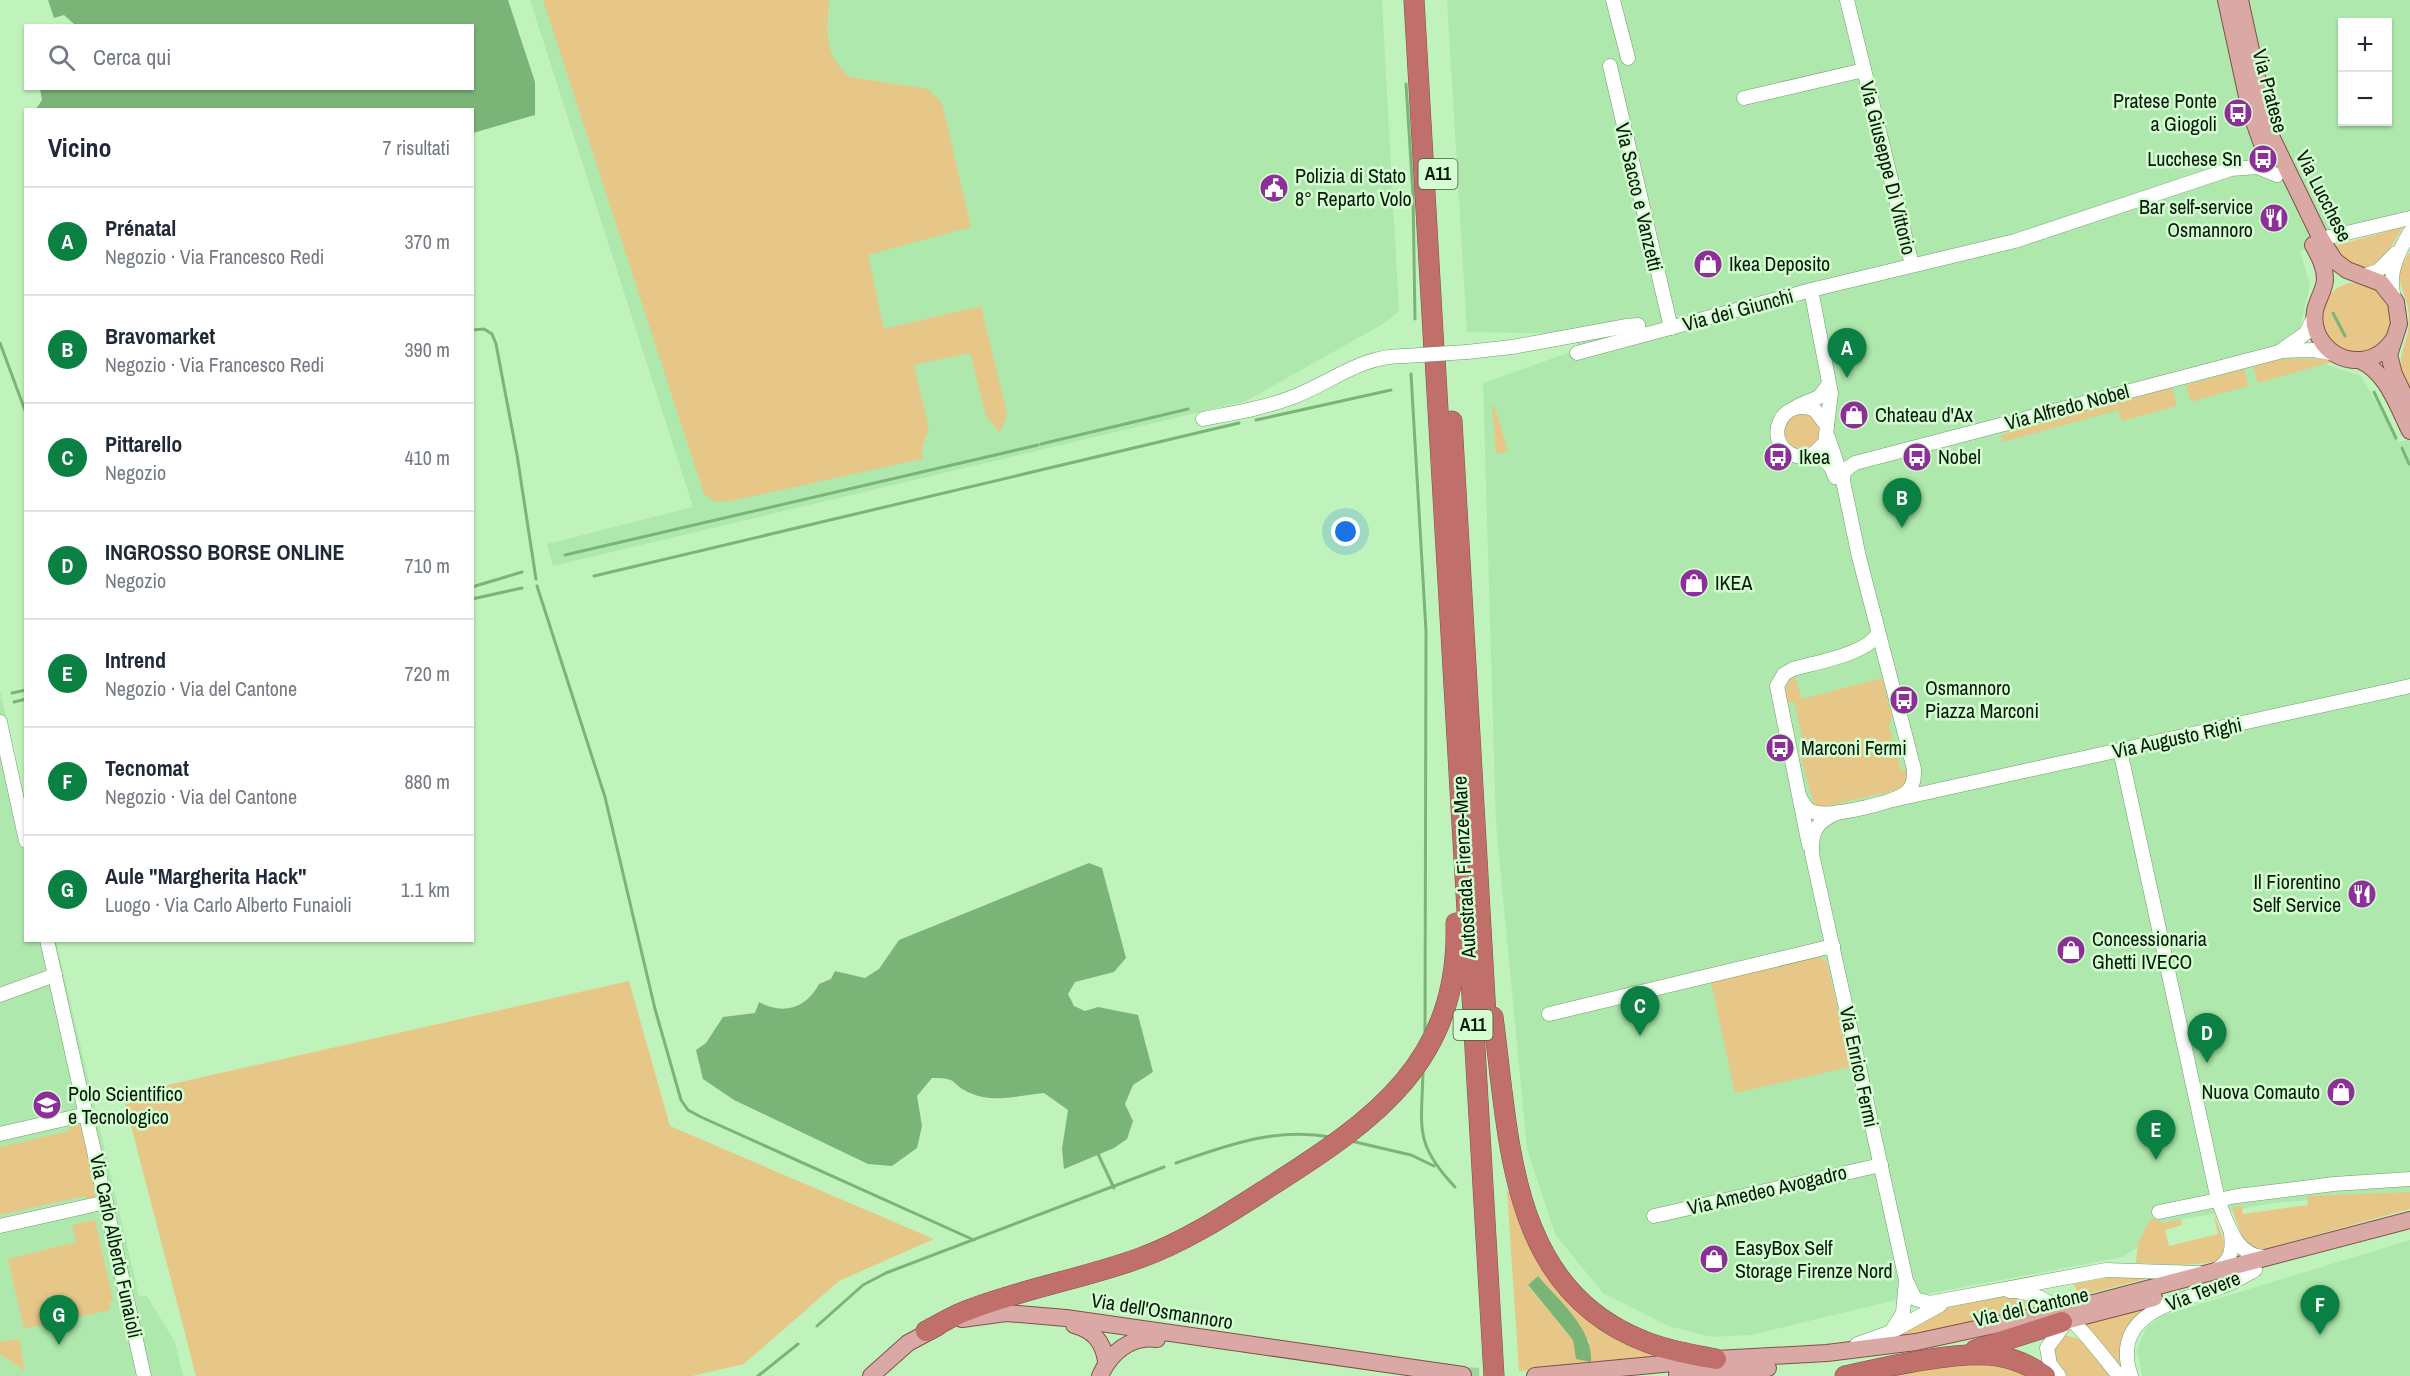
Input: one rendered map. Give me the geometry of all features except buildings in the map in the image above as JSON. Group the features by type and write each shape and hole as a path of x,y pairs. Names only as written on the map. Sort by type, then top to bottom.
{"highway":[{"name":"Autostrada Firenze-Mare","path":"1414,0 1446,354 1453,685 1500,1371"},
{"name":"Autostrada Firenze-Mare","path":"1428,0 1446,354 1481,924 1500,1371"},
{"path":"926,1331 970,1309 1138,1258 1198,1230 1323,1153 1376,1113 1400,1088 1418,1064 1436,1029 1446,1001 1455,947 1453,685"},
{"path":"1481,924 1510,1156 1521,1199 1545,1255 1572,1292 1618,1327 1650,1343 1716,1359"},
{"path":"1845,1376 1947,1358 2026,1335 2064,1317"},
{"path":"1947,1358 1997,1356 2020,1361 2045,1376"}],"main road":[{"name":"Via Pratese","path":"2226,0 2240,35 2266,122 2272,154"},
{"name":"Via Pratese","path":"2240,0 2240,35"},
{"name":"Via Lucchese","path":"2272,154 2277,175 2323,265 2325,277 2315,315"},
{"name":"Via Lucchese","path":"2272,154 2335,261 2347,270 2381,283 2394,298"},
{"path":"2320,297 2336,281 2347,277 2363,276"},
{"path":"2394,298 2399,318 2390,351 2390,363 2410,408"},
{"path":"2315,315 2320,339 2336,354 2359,360 2382,377 2410,431"},
{"path":"2359,360 2380,354 2394,339"},
{"name":"Via del Cantone","path":"1535,1376 1716,1359 1827,1353 1916,1342 2064,1317 2082,1305 2270,1257 2410,1218"},
{"name":"Via del Cantone","path":"1653,1376 1827,1364 1915,1354 2255,1270 2410,1229"},
{"name":"Via dell'Osmannoro","path":"871,1376 889,1357 926,1331 985,1314 1066,1318 1463,1375"},
{"path":"1035,1316 1092,1332 1103,1347 1103,1368"},
{"name":"Via dell'Osmannoro","path":"1103,1368 1133,1341 1151,1338 1392,1376"}],"street":[{"path":"1613,0 1628,58"},
{"name":"Via Giuseppe Di Vittorio","path":"1847,0 1912,265"},
{"name":"Via Sacco e Vanzetti","path":"1610,66 1671,328"},
{"name":"Via Giuseppe Di Vittorio","path":"1744,98 1864,70"},
{"name":"Via dei Giunchi","path":"1577,353 1811,290 2015,241 2231,169 2257,167 2277,175"},
{"path":"2321,239 2410,218"},
{"path":"2394,298 2392,274 2410,232"},
{"path":"2363,276 2381,269 2403,244"},
{"path":"1811,290 1832,402 1829,437 1822,449 1811,456"},
{"name":"Via Alfredo Nobel","path":"2279,352 2306,333 2315,315"},
{"path":"1203,419 1293,397 1364,361 1385,356 1446,354 1512,347 1638,325 1639,336"},
{"name":"Via Alfredo Nobel","path":"1855,463 2279,352 2314,350 2336,354"},
{"path":"1829,384 1816,400 1794,408 1780,420 1778,438 1785,450 1792,455 1821,457 1831,467 1859,557"},
{"path":"1794,408 1803,407 1815,410 1824,418 1843,482 1859,557 1914,769 1926,788 1943,789"},
{"path":"1829,437 1843,458 1855,463"},
{"path":"1843,482 1844,471 1855,463"},
{"path":"1812,854 1778,695 1779,682 1793,669 1858,650 1874,640 1878,631"},
{"path":"1858,650 1875,651 1887,665"},
{"name":"Via Augusto Righi","path":"1893,800 2410,686"},
{"path":"0,722 24,832"},
{"path":"2120,750 2218,1200 2229,1229 2231,1255 2224,1265 2208,1273"},
{"path":"1800,798 1814,813 1839,812 1893,800 1911,788 1914,769"},
{"name":"Via Enrico Fermi","path":"1839,812 1824,819 1814,829 1812,854 1906,1280 1903,1313 1891,1332"},
{"name":"Via Carlo Alberto Funaioli","path":"47,942 144,1376"},
{"path":"1549,1014 1833,946"},
{"path":"0,995 55,975"},
{"path":"0,1134 87,1114"},
{"name":"Via Amedeo Avogadro","path":"1654,1216 1881,1165"},
{"path":"2159,1212 2218,1200 2334,1184 2410,1179"},
{"path":"0,1226 106,1202"},
{"path":"2229,1229 2246,1251 2260,1257 2270,1257"},
{"name":"Via del Cantone","path":"1906,1280 1917,1301 1930,1303 2001,1290 2023,1283 2106,1270 2208,1273"},
{"name":"Via Tevere","path":"2131,1376 2129,1347 2133,1334 2146,1316 2168,1303 2223,1286 2255,1270"},
{"name":"Via del Cantone","path":"2001,1290 2036,1295 2064,1317"},
{"name":"Via del Cantone","path":"1827,1353 1891,1332 1924,1312 1953,1300"},
{"path":"2059,1376 2050,1364 2047,1348 2064,1317 2119,1376"}],"shaded area":[{"path":"48,0 508,0 535,82 535,115 474,133 474,108 37,108 42,100 40,90 474,90 474,24 74,24 64,15 54,18"},
{"path":"530,0 1382,0 1399,311 1383,324 1246,401 553,566 547,544 693,507"},
{"path":"543,0 829,0 828,42 835,59 849,77 928,89 942,103 971,227 868,255 884,329 981,306 1007,414 1000,433 986,416 970,353 914,365 929,429 922,447 922,459 731,501 714,501 704,494"},
{"path":"1447,0 2410,0 2410,224 2300,251 2310,285 2298,335 2322,363 2361,376 2399,442 2410,439 2410,1192 2273,1203 2179,1220 2123,1257 1900,1299 1751,1335 1712,1337 1668,1326 1603,1293 1555,1234 1527,1149 1496,825 1483,383 1579,349 1574,334 1467,332"},
{"path":"2403,227 2381,264 2359,271 2331,247"},
{"path":"2410,252 2410,389 2404,376 2401,358 2409,328 2409,317 2400,271"},
{"path":"2357,282 2370,285 2382,292 2389,304 2392,317 2389,330 2382,342 2370,349 2357,352 2344,349 2332,342 2325,330 2322,317 2325,304 2332,292 2344,285"},
{"path":"2282,359 2324,359 2332,362 2258,383 2253,367"},
{"path":"2244,369 2248,386 2191,402 2186,385"},
{"path":"2172,387 2177,406 2122,421 2118,410 2003,442 2001,435"},
{"path":"1494,405 1508,451 1496,454 1492,407"},
{"path":"1806,412 1821,424 1820,443 1803,453 1792,450 1782,433 1788,418"},
{"path":"1795,677 1802,699 1882,678 1892,717 1889,726 1901,770 1906,770 1907,781 1902,789 1823,807 1814,804 1799,750 1804,744 1794,702 1787,703 1785,691 1790,679"},
{"name":"Polo Scientifico e Tecnologico","path":"0,690 24,800 24,942 56,942 139,1296 147,1296 175,1342 183,1376 0,1376"},
{"path":"1089,863 1102,868 1126,958 1114,972 1075,982 1068,994 1074,1006 1085,1011 1098,1007 1138,1015 1153,1072 1133,1085 1125,1104 1133,1121 1127,1139 1114,1148 1064,1169 1062,1149 1068,1110 1044,1093 989,1098 970,1093 951,1080 932,1078 917,1096 922,1126 917,1148 892,1166 868,1164 734,1100 703,1079 696,1050 706,1043 723,1017 755,1013 759,1002 776,1008 793,1007 807,999 819,984 831,979 835,971 865,978 879,969 899,940"},
{"path":"1818,956 1827,962 1851,1067 1735,1093 1711,982"},
{"path":"629,981 670,1126 934,1239 839,1281 744,1364 692,1376 196,1376 123,1095"},
{"path":"69,1124 79,1125 84,1131 97,1191 95,1197 87,1200 85,1196 0,1215 0,1147 70,1131"},
{"path":"1507,1191 1511,1192 1546,1266 1671,1358 1519,1371","holes":["1537,1276 1590,1343 1576,1354 1573,1340 1528,1286"]},
{"path":"2410,1192 2410,1209 2261,1250 2244,1242 2232,1209 2242,1205 2243,1214 2308,1205 2307,1196"},
{"path":"2213,1212 2225,1243 2222,1257 2216,1262 2184,1265 2136,1263 2138,1243 2151,1218 2163,1223 2181,1219 2182,1225 2165,1230 2169,1246 2218,1234"},
{"path":"95,1220 113,1301 109,1302 111,1310 24,1329 8,1259 76,1242 72,1225"},
{"path":"2410,1240 2410,1376 2142,1376 2137,1350 2146,1328 2164,1315"},
{"path":"1538,1276 1581,1326 1587,1338 1591,1362 1576,1359 1573,1340 1528,1285"},
{"path":"2111,1277 2149,1278 2087,1294 2085,1290 2077,1291 2073,1284"},
{"path":"2004,1296 2032,1302 2035,1308 2025,1313 1901,1337 1900,1334 1935,1310"},
{"path":"2154,1303 2144,1312 2124,1373 2084,1324"},
{"path":"2064,1335 2080,1339 2111,1376 2066,1376 2055,1361 2051,1347"},
{"path":"19,1339 25,1371 0,1354 0,1342"},
{"path":"1978,1360 2037,1376 1871,1376"}],"waterway":[{"path":"1406,84 1413,194 1415,319"},
{"path":"2333,313 2345,336"},
{"path":"474,330 484,329 492,334 496,344 517,455 536,579"},
{"path":"0,343 24,408"},
{"path":"1411,374 1426,631 1425,1032"},
{"path":"1256,420 1391,390"},
{"path":"2374,392 2396,438"},
{"path":"1041,444 1188,409"},
{"path":"594,576 1239,423"},
{"path":"565,555 1038,445"},
{"path":"2402,448 2409,464"},
{"path":"474,586 522,572"},
{"path":"537,586 605,797 655,1009 681,1100 688,1110 701,1117 974,1240"},
{"path":"474,599 522,588"},
{"path":"12,693 24,690"},
{"path":"14,702 24,700"},
{"path":"1423,1070 1422,1120 1426,1146 1432,1158 1455,1187"},
{"path":"1176,1163 1233,1144 1271,1136 1291,1134 1331,1137"},
{"path":"1351,1141 1411,1155 1434,1166"},
{"path":"1098,1154 1114,1188"},
{"path":"817,1326 863,1285 886,1273 1164,1167"},
{"path":"758,1376 798,1344"}],"tunnel":[{"path":"1463,1375 1484,1376"}],"place":[{"name":"Pratese Ponte a Giogoli","path":"2238,113"},
{"name":"Lucchese Sn","path":"2263,159"},
{"name":"Polizia di Stato 8° Reparto Volo","path":"1274,188"},
{"name":"Bar self-service Osmannoro","path":"2274,218"},
{"name":"Ikea Deposito","path":"1708,264"},
{"name":"Prénatal","path":"1847,378"},
{"name":"Chateau d'Ax","path":"1854,415"},
{"name":"Ikea","path":"1778,457"},
{"name":"Nobel","path":"1917,457"},
{"name":"Bravomarket","path":"1902,528"},
{"name":"IKEA","path":"1694,583"},
{"name":"Osmannoro Piazza Marconi","path":"1904,700"},
{"name":"Marconi Fermi","path":"1780,748"},
{"name":"Il Fiorentino Self Service","path":"2362,894"},
{"name":"Concessionaria Ghetti IVECO","path":"2071,950"},
{"name":"Pittarello","path":"1640,1036"},
{"name":"INGROSSO BORSE ONLINE","path":"2207,1063"},
{"name":"Nuova Comauto","path":"2341,1092"},
{"name":"Polo Scientifico e Tecnologico","path":"47,1105"},
{"name":"Intrend","path":"2156,1160"},
{"name":"EasyBox Self Storage Firenze Nord","path":"1714,1259"},
{"name":"Tecnomat","path":"2320,1335"},
{"name":"Aule \"Margherita Hack\"","path":"59,1345"}]}
